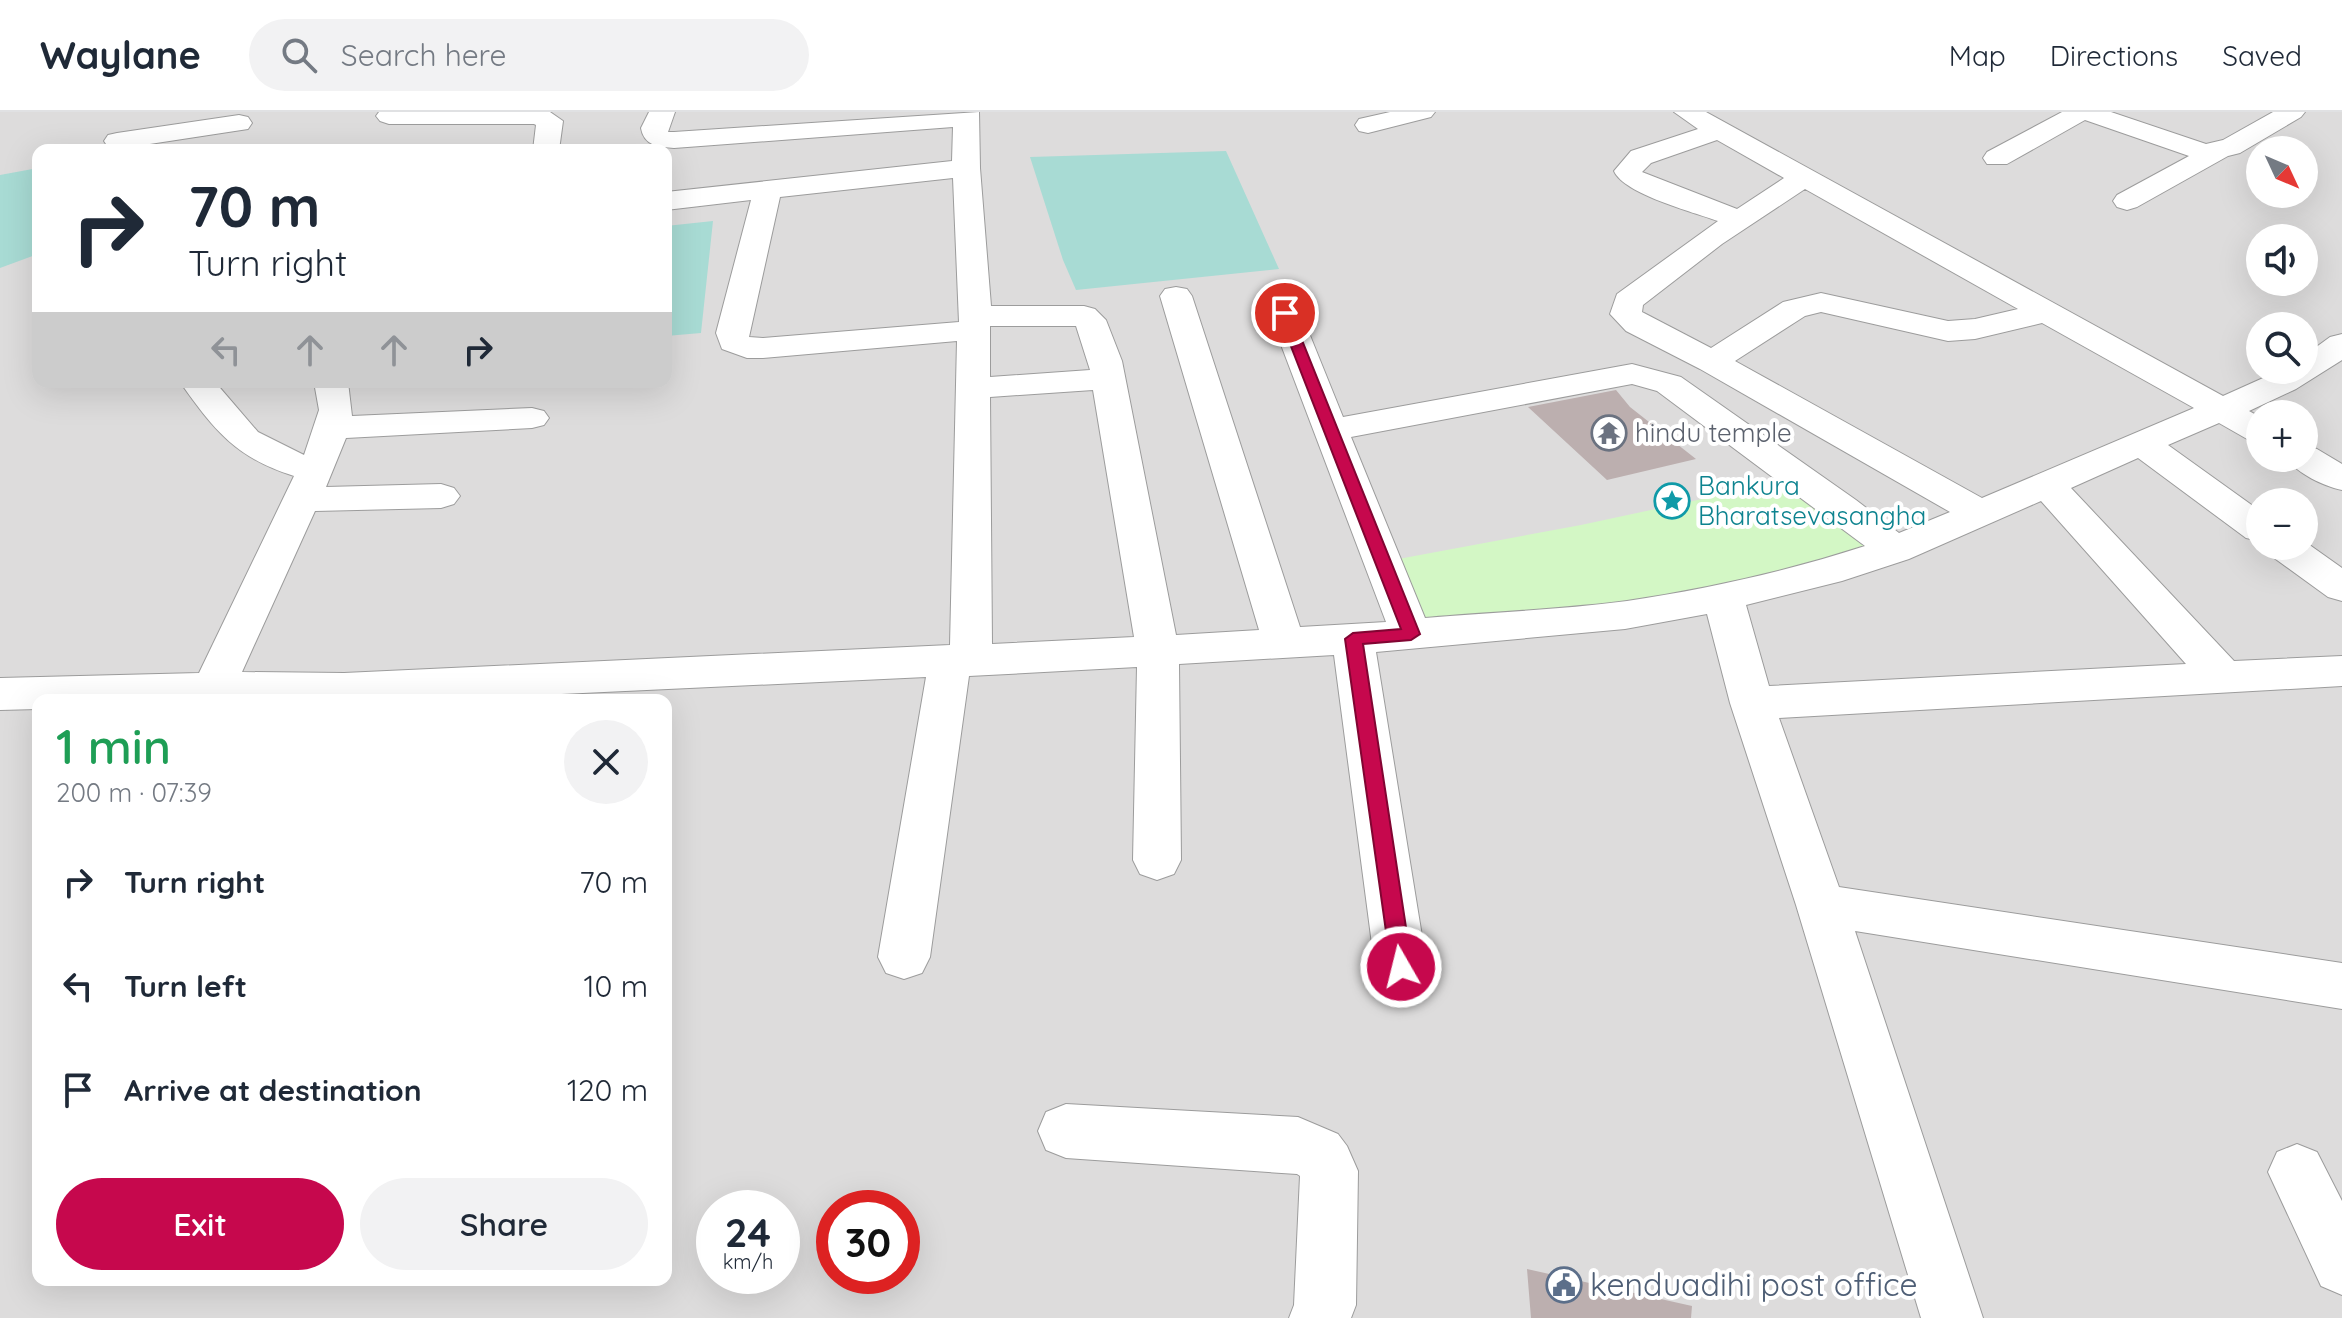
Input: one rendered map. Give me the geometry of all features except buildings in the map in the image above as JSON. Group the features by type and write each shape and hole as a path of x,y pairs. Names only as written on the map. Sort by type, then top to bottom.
{"street":[{"path":"1368,125 1422,112"},
{"path":"1687,112 2246,423"},
{"path":"1997,158 2084,112 2189,149 2217,152"},
{"path":"2127,201 2292,112"},
{"path":"656,132 660,139 674,140 966,115 975,323 961,661 904,957"},
{"path":"383,121 537,116 550,121 547,144"},
{"path":"117,141 241,117"},
{"path":"230,144 241,117"},
{"path":"1720,130 1641,157 1628,171 1630,176 1641,182 1741,220"},
{"path":"672,200 966,168"},
{"path":"1804,177 1628,301 1626,314 1637,324 1712,362 1980,513"},
{"path":"767,191 732,333 734,342 739,345 763,348 975,323 1084,316 1093,326 1109,379 1158,652 1157,860"},
{"path":"1176,296 1284,644"},
{"path":"1712,362 1794,309 1821,302 1948,331 1975,329 2047,312"},
{"path":"1285,313 1411,634"},
{"path":"0,694 213,688 344,689 794,666 1158,652 1353,639 1625,615 1723,597 1828,572 1895,550 2221,409 2252,399 2307,371 2342,344"},
{"path":"1333,430 1632,374 1644,375 1669,384 1720,419 1895,550"},
{"path":"973,388 1109,379"},
{"path":"202,388 240,438 308,485 441,496"},
{"path":"213,688 332,428 336,410 332,388"},
{"path":"332,428 532,418"},
{"path":"2141,443 2246,519"},
{"path":"2318,465 2342,479"},
{"path":"2047,485 2224,678"},
{"path":"2304,560 2342,587"},
{"path":"1723,597 1752,703 1821,905 1952,1318"},
{"path":"1353,639 1401,967"},
{"path":"1752,703 2342,671"},
{"path":"1821,905 2342,986"},
{"path":"1066,1131 1298,1145 1314,1150 1324,1158 1329,1171 1325,1305 1320,1318"},
{"path":"2297,1172 2342,1265"}],"shaded area":[{"path":"0,112 2342,112 2342,1318 0,1318"}],"green space":[{"path":"1786,481 1878,547 1721,588 1544,614 1415,626 1393,560 1581,525"}],"water":[{"path":"1226,151 1279,269 1076,290 1063,260 1030,157"},
{"path":"32,169 32,256 0,268 0,175"},
{"path":"713,221 701,333 672,335 672,225"}],"place":[{"name":"hindu temple","path":"1609,433"},
{"name":"Bankura Bharatsevasangha","path":"1672,501"},
{"name":"kenduadihi post office","path":"1564,1285"}],"route":[{"path":"1285,313 1411,634 1353,639 1401,967"}]}
